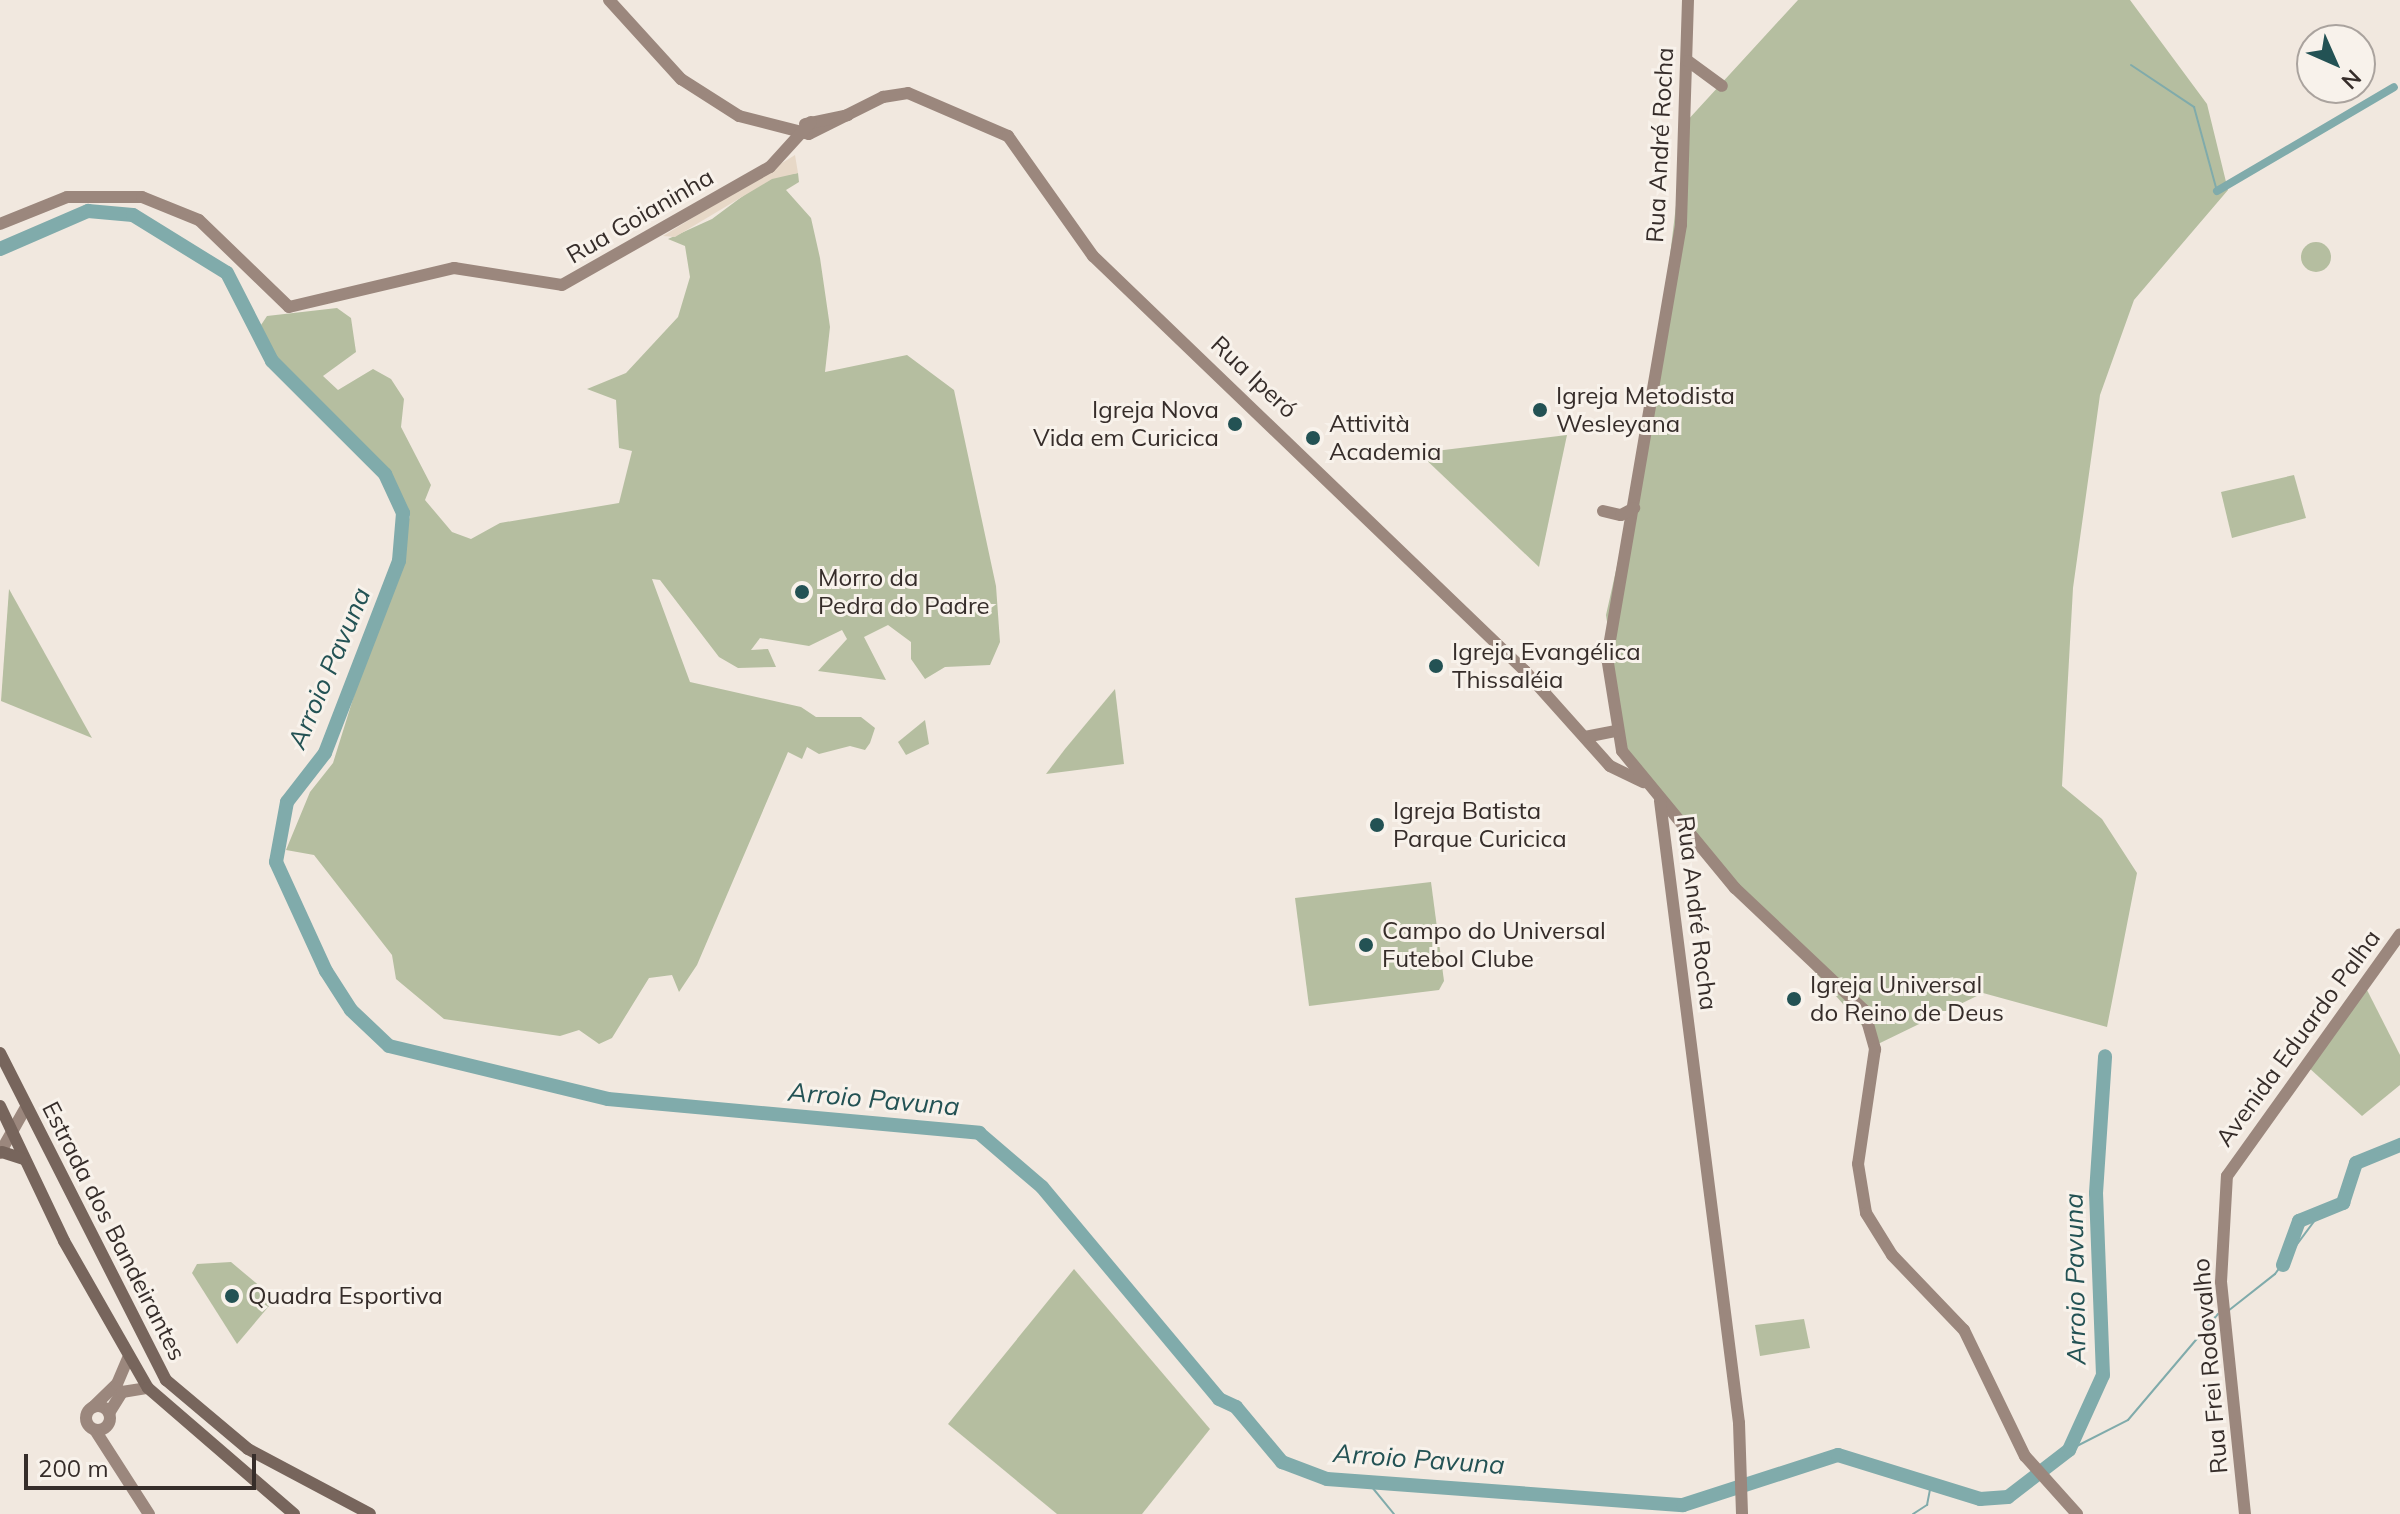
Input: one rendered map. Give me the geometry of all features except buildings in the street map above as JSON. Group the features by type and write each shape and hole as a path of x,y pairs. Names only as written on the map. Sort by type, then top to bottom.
{"main road":[{"name":"Estrada dos Bandeirantes","path":"0,1053 166,1380 248,1449 366,1512"},
{"name":"Estrada dos Bandeirantes","path":"2,1118 128,1358 148,1388 294,1514"},
{"path":"1,1152 23,1159"}],"street":[{"path":"609,0 695,91 739,116 804,134 848,115"},
{"name":"Rua André Rocha","path":"1688,0 1681,225 1607,657 1617,731 1643,782 1660,801 1742,1471 1742,1507"},
{"path":"1688,61 1722,86"},
{"name":"Rua Iperó","path":"848,115 908,93 977,119 1017,146 1093,256 1594,740 1610,766 1643,782"},
{"path":"790,129 848,115"},
{"name":"Rua Goianinha","path":"0,224 67,197 142,197 208,227 280,304 295,307 454,268 562,285 770,167 804,134 811,122"},
{"path":"1603,511 1617,515 1634,508"},
{"path":"1594,740 1617,731"},
{"path":"1660,801 1754,908 1864,1010 1875,1049 1858,1164 1866,1213 1892,1255 1964,1330 2032,1466 2077,1514"},
{"name":"Avenida Eduardo Palha","path":"2231,1168 2400,934"},
{"path":"1,1152 14,1136 26,1107"},
{"name":"Rua Frei Rodovalho","path":"2231,1168 2222,1203 2222,1297 2245,1514"},
{"path":"128,1358 117,1384 93,1407 86,1419 105,1443 149,1514"},
{"path":"105,1443 108,1419 122,1392 148,1388"},
{"path":"93,1407 108,1419"},
{"path":"95,1430 108,1419"}],"green space":[{"path":"1798,0 2130,0 2207,104 2228,190 2134,300 2100,395 2073,588 2062,786 2102,819 2137,873 2107,1027 1983,993 1878,1044 1627,757 1606,615 1651,414 1686,122"},
{"path":"798,173 799,182 786,190 811,218 820,258 830,327 825,372 907,355 954,390 996,586 1000,642 990,665 945,667 925,679 911,659 911,642 888,625 864,637 886,680 818,671 847,639 842,630 809,646 760,638 751,650 768,649 776,667 738,668 719,657 660,580 652,579 690,682 801,707 816,717 861,717 875,728 870,743 865,750 850,746 819,754 807,747 802,759 788,752 697,965 679,992 672,975 649,978 612,1038 599,1044 579,1030 560,1036 444,1019 396,979 392,955 314,855 286,850 310,792 333,763 410,516 386,468 275,357 261,325 267,316 337,308 351,318 356,352 323,376 338,390 373,369 391,379 404,399 401,427 431,485 425,500 452,532 471,539 500,523 619,503 632,451 619,448 616,400 587,389 626,373 678,317 690,277 685,246 668,239 712,219 767,178"},
{"path":"2316,242 2327,246 2331,257 2327,268 2316,272 2305,268 2301,257 2305,246"},
{"path":"1567,435 1539,567 1419,453"},
{"path":"2294,475 2306,518 2232,538 2221,492"},
{"path":"9,589 92,738 1,701"},
{"path":"1115,689 1124,764 1046,774 1065,749"},
{"path":"925,720 929,744 906,755 898,742"},
{"name":"Campo do Universal Futebol Clube","path":"1431,882 1444,981 1439,990 1309,1006 1295,898"},
{"path":"2366,988 2400,1055 2400,1085 2362,1116 2308,1067"},
{"path":"231,1262 275,1299 237,1344 192,1273 197,1264"},
{"path":"1074,1269 1210,1429 1142,1514 1057,1514 948,1424"},
{"path":"1804,1319 1810,1348 1760,1356 1755,1325"}],"shaded area":[{"path":"795,155 798,173 772,179 675,237 663,236"}],"waterway":[{"path":"2131,65 2194,107 2217,191"},
{"path":"2217,191 2394,87"},
{"name":"Arroio Pavuna","path":"0,249 88,211 133,215 227,273 272,361 385,474 403,513 399,561 325,753 287,802 276,862 326,971 351,1010 389,1046 608,1099 979,1133 1042,1187 1219,1399 1236,1407 1282,1462 1327,1479 1683,1505 1838,1455 1980,1499 2008,1497 2069,1450 2103,1375 2096,1193 2105,1056"},
{"name":"Arroio Pavuna","path":"2283,1265 2299,1221 2343,1203 2356,1163 2400,1145"},
{"path":"2228,1311 2275,1274 2318,1216"},
{"path":"2069,1450 2128,1420 2218,1314"},
{"path":"1367,1481 1394,1514"},
{"path":"1913,1514 1927,1505 1931,1484"}],"place":[{"name":"Igreja Metodista Wesleyana","path":"1540,410"},
{"name":"Igreja Nova Vida em Curicica","path":"1235,424"},
{"name":"Attività Academia","path":"1313,438"},
{"name":"Morro da Pedra do Padre","path":"802,592"},
{"name":"Igreja Evangélica Thissaléia","path":"1436,666"},
{"name":"Igreja Batista Parque Curicica","path":"1377,825"},
{"name":"Campo do Universal Futebol Clube","path":"1366,945"},
{"name":"Igreja Universal do Reino de Deus","path":"1794,999"},
{"name":"Quadra Esportiva","path":"232,1296"}]}
